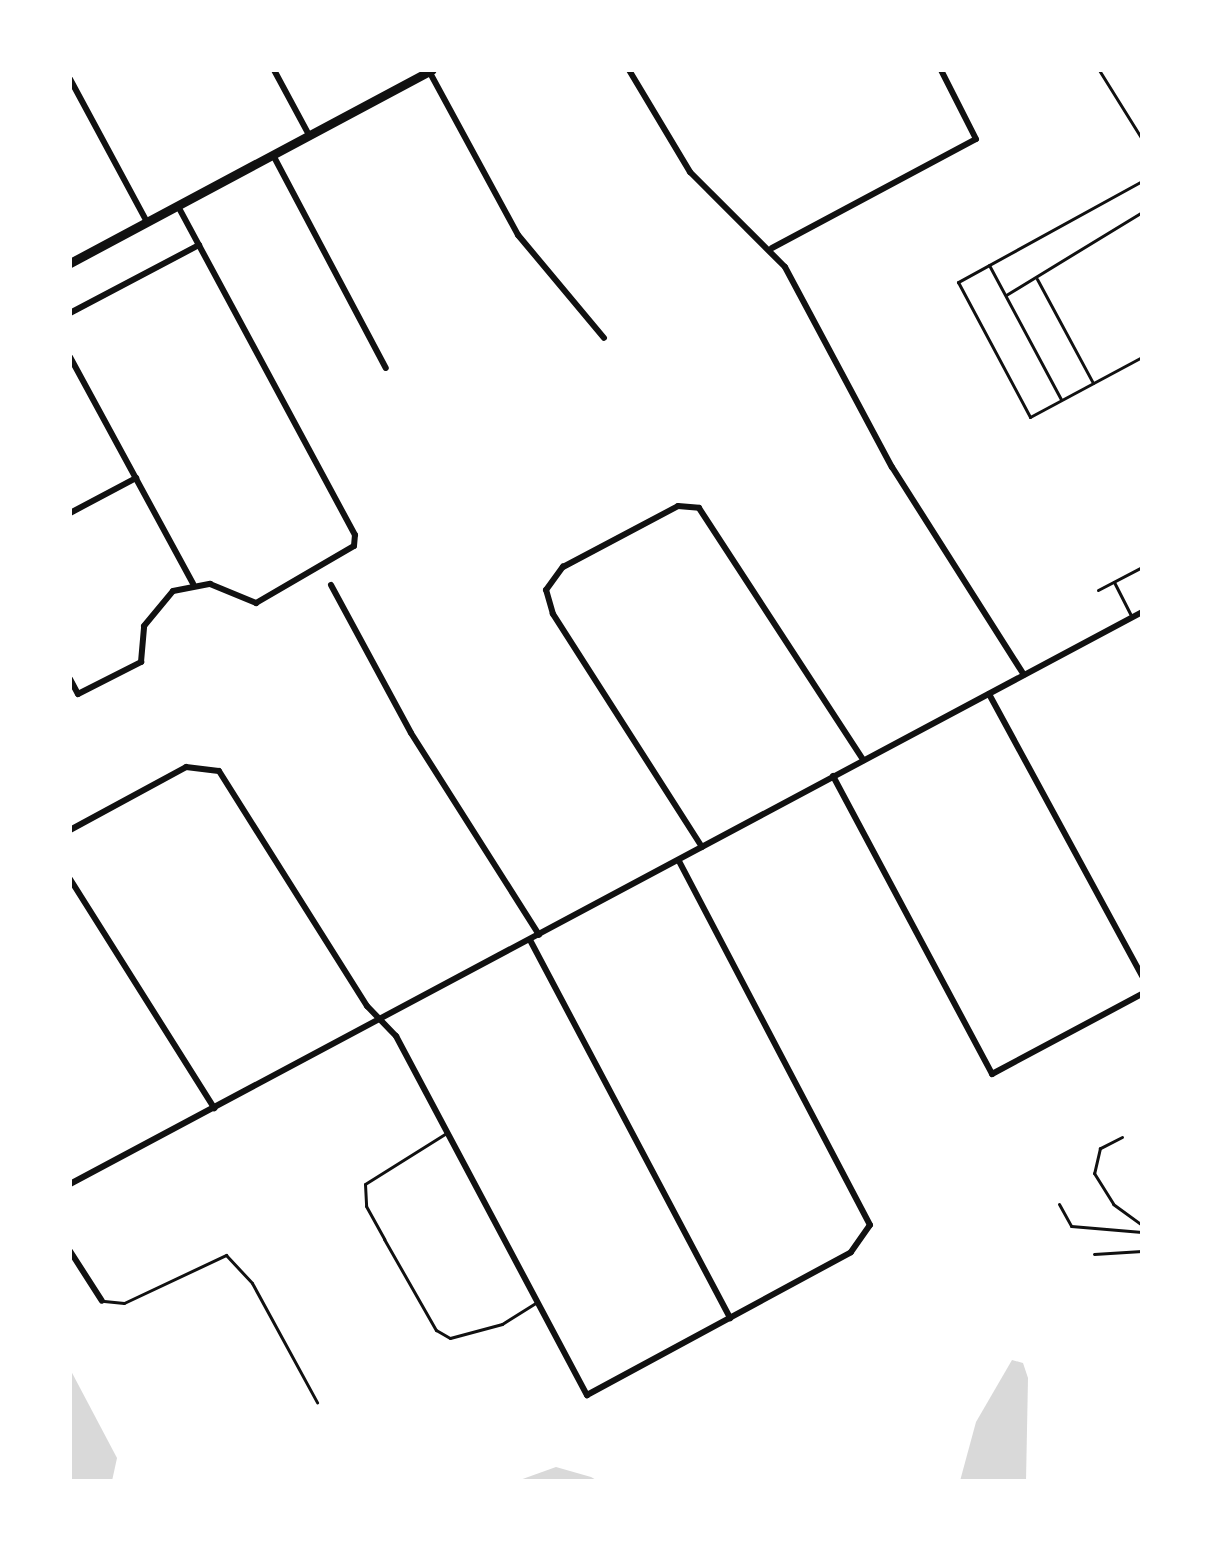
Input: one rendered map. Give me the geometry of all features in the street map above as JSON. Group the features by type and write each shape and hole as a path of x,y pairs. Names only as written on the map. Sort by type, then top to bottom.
{"main road":[{"path":"70,263 431,71"}],"street":[{"path":"274,70 309,135"},
{"path":"629,70 690,172 772,248 892,467 1024,675"},
{"path":"772,248 976,139 941,70"},
{"path":"431,71 518,235 604,338"},
{"path":"70,79 147,222"},
{"path":"273,155 386,368"},
{"path":"70,357 193,584 256,603 343,558 355,535 178,206"},
{"path":"70,313 199,245"},
{"path":"70,513 136,478"},
{"path":"702,847 547,601 551,576 620,536 678,506 710,515 863,760"},
{"path":"70,679 78,694 141,662 152,610 193,584"},
{"path":"331,585 411,733 539,935"},
{"path":"70,1184 1142,612"},
{"path":"989,694 1142,976"},
{"path":"70,830 186,767 219,771 380,1019 396,1036 587,1395 730,1318 867,1238 863,1203 678,860"},
{"path":"833,776 992,1074 1142,994"},
{"path":"70,879 214,1108"},
{"path":"530,940 730,1318"},
{"path":"70,1251 102,1301"}],"lane":[{"path":"1099,70 1142,139"},
{"path":"1142,181 958,282 1030,417 1142,357"},
{"path":"1006,295 1037,279 1142,212"},
{"path":"989,265 1061,400"},
{"path":"1037,279 1093,383"},
{"path":"1098,590 1142,567"},
{"path":"1114,582 1132,617"},
{"path":"448,1132 365,1184 366,1206 436,1330 450,1338 502,1324 538,1301"},
{"path":"1122,1137 1100,1148 1094,1173 1113,1204 1142,1225"},
{"path":"1059,1204 1071,1226 1142,1232"},
{"path":"1094,1254 1142,1251"},
{"path":"102,1301 124,1303 226,1255 252,1283 317,1402"}],"shaded area":[{"path":"1012,1360 1023,1363 1028,1378 1026,1481 960,1481 976,1422"},
{"path":"70,1369 117,1458 112,1481 70,1481"},
{"path":"556,1467 591,1477 598,1481 517,1481"}]}
